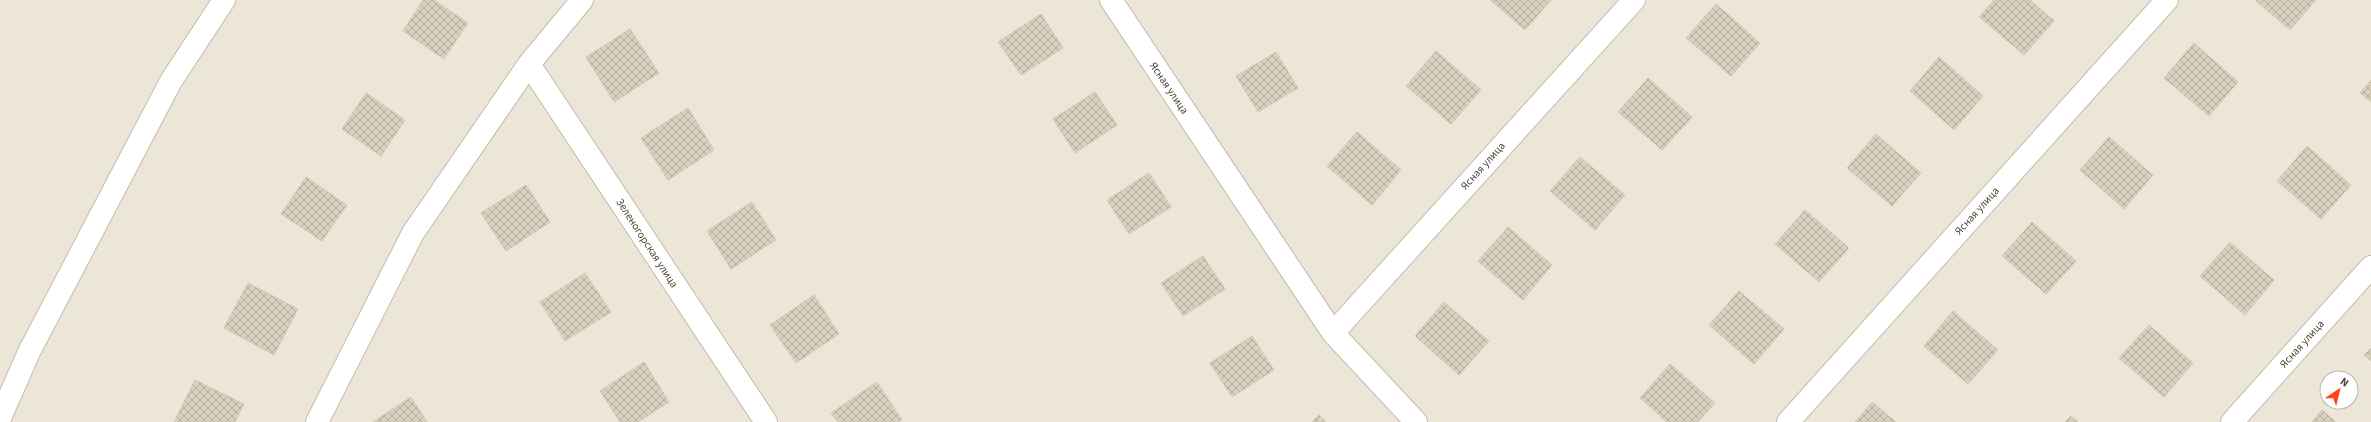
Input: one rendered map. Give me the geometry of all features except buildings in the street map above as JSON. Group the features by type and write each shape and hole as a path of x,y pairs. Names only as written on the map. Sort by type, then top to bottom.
{"street":[{"path":"0,418 29,352 171,81 224,0"},
{"path":"317,422 413,233 529,64 582,0"},
{"name":"Ясная улица","path":"1333,333 1634,0"},
{"name":"Ясная улица","path":"1788,422 2167,0"},
{"name":"Ясная улица","path":"1113,1 1333,333 1416,422"},
{"name":"Зеленогорская улица","path":"529,64 766,422"},
{"name":"Ясная улица","path":"2232,422 2371,267"}],"shaded area":[{"path":"0,0 2371,0 2371,422 0,422"}]}
